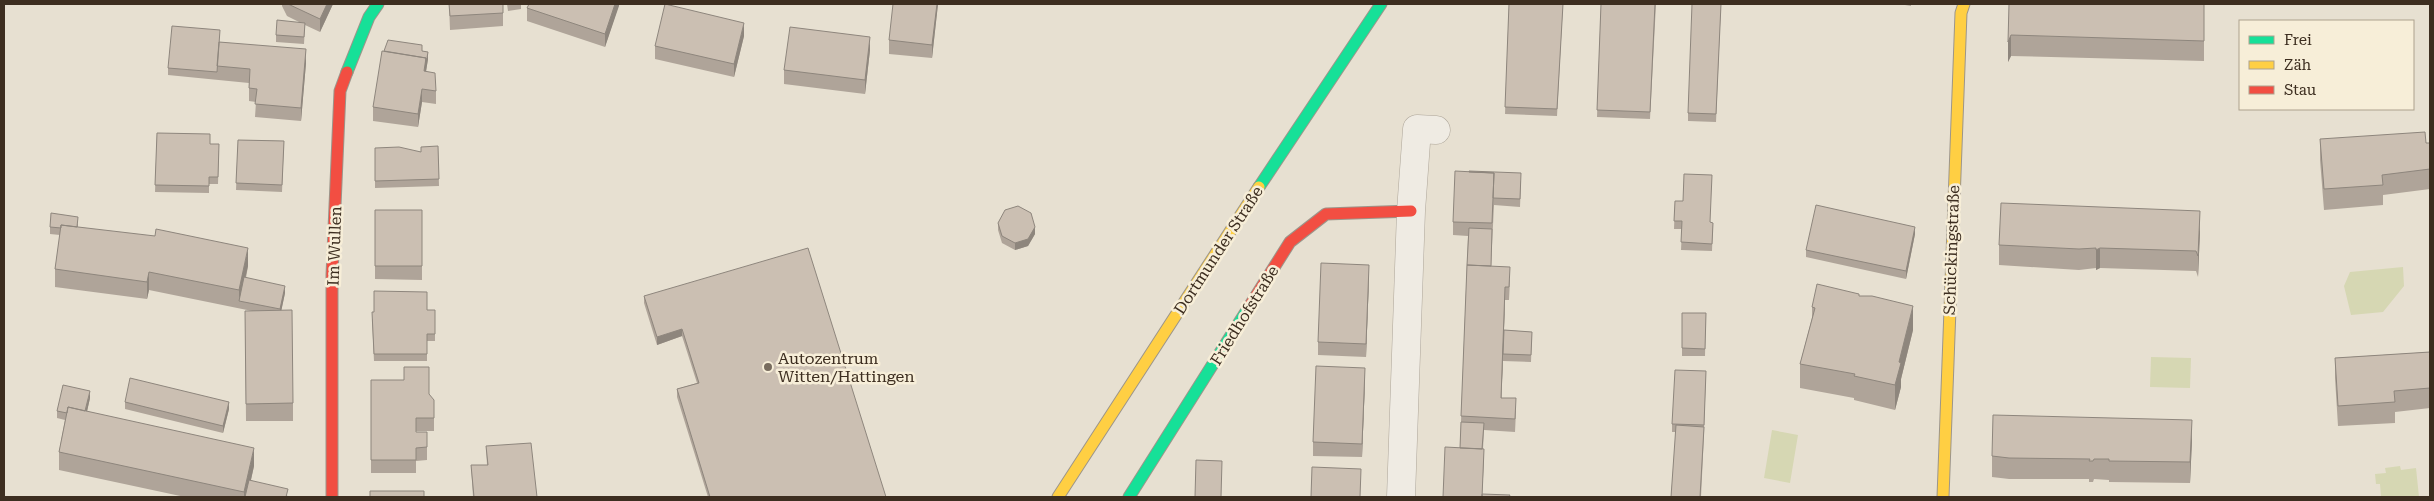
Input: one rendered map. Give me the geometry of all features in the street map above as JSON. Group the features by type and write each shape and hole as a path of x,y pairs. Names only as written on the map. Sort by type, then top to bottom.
{"street":[{"name":"Im Wullen","path":"332,497 332,275 340,91 369,17 378,4"},
{"name":"Dortmunder Straße","path":"1058,497 1250,199 1381,4"},
{"name":"Schückingstraße","path":"1943,497 1952,220 1961,13 1964,4"},
{"path":"1401,497 1411,211 1417,129 1436,130"},
{"name":"Friedhofstraße","path":"1129,497 1290,242 1326,214 1411,211"}],"green space":[{"path":"2403,267 2404,286 2383,312 2351,315 2344,286 2350,272"},
{"path":"2151,357 2191,358 2190,388 2150,387"},
{"path":"1772,430 1798,435 1790,483 1764,478"},
{"path":"2400,466 2401,470 2416,468 2419,497 2376,497 2381,496 2380,484 2376,484 2375,474 2386,473 2385,468"}],"building":[{"path":"288,4 327,4 320,19"},
{"path":"449,4 503,4 503,13 450,16"},
{"path":"529,4 615,4 605,34 527,8"},
{"path":"665,4 744,23 734,64 655,46"},
{"path":"893,4 937,4 932,45 889,40"},
{"path":"1509,4 1563,4 1557,109 1505,107"},
{"path":"1601,4 1655,4 1650,112 1597,110"},
{"path":"1692,4 1721,4 1716,114 1688,113"},
{"path":"2009,4 2204,4 2204,41 2011,35 2008,42"},
{"path":"277,20 305,23 304,37 276,35"},
{"path":"172,26 220,30 217,72 168,68"},
{"path":"790,27 870,37 865,80 784,70"},
{"path":"388,40 422,45 422,51 428,52 426,64 426,58 384,51"},
{"path":"219,42 306,49 301,108 255,104 257,89 249,88 250,69 217,66"},
{"path":"382,51 426,58 424,71 435,73 436,91 422,89 418,114 373,107"},
{"path":"2425,132 2426,143 2430,143 2430,169 2382,175 2383,185 2324,189 2320,139"},
{"path":"157,133 210,134 210,144 219,144 218,177 209,177 209,186 155,185"},
{"path":"238,140 284,141 282,185 236,183"},
{"path":"438,146 439,179 375,181 375,148 399,147 421,152 421,147"},
{"path":"1455,171 1494,173 1492,223 1453,222"},
{"path":"1469,171 1521,173 1520,199 1493,198 1494,173"},
{"path":"1684,174 1712,175 1710,222 1713,223 1712,244 1681,242 1682,221 1674,221 1675,201 1683,201"},
{"path":"2001,203 2200,211 2198,256 2196,251 2100,248 2096,250 2096,248 2079,249 1999,245"},
{"path":"1816,205 1915,227 1906,271 1806,250"},
{"path":"1018,206 1031,213 1035,227 1028,239 1015,243 1002,236 998,223 1005,210"},
{"path":"375,210 422,210 422,266 375,266"},
{"path":"51,213 78,217 77,227 61,225 61,228 50,227"},
{"path":"61,225 155,236 156,229 248,248 239,290 149,272 147,282 55,269"},
{"path":"1469,228 1492,229 1491,266 1467,265"},
{"name":"Autozentrum Witten/Hattingen","path":"808,248 886,497 710,497 677,389 699,383 682,329 657,337 644,296"},
{"path":"1321,263 1369,265 1366,344 1318,342"},
{"path":"1467,265 1510,267 1509,287 1505,287 1501,398 1516,398 1515,419 1461,416"},
{"path":"244,277 285,286 280,309 239,301"},
{"path":"1817,284 1859,294 1859,296 1872,296 1913,306 1895,385 1854,376 1855,374 1800,364 1815,308 1812,307"},
{"path":"374,291 427,292 427,310 435,310 435,334 427,334 427,354 374,354 372,312 374,312"},
{"path":"292,310 293,403 246,404 245,311"},
{"path":"1682,313 1706,313 1705,349 1682,348"},
{"path":"1504,330 1532,332 1531,355 1503,354"},
{"path":"2430,352 2430,388 2394,391 2395,402 2338,406 2335,358"},
{"path":"1316,366 1365,368 1362,444 1313,442"},
{"path":"404,367 429,367 429,394 434,400 434,418 416,418 416,432 427,432 427,447 416,448 416,460 371,460 371,380 404,380"},
{"path":"1675,370 1706,371 1704,425 1672,424"},
{"path":"130,378 229,402 223,426 125,402"},
{"path":"63,385 90,391 85,411 68,407 67,413 57,411"},
{"path":"68,407 254,448 244,492 59,452"},
{"path":"1993,415 2192,420 2190,462 2109,461 2109,459 2089,461 2090,459 1992,456"},
{"path":"1461,422 1484,423 1482,449 1460,448"},
{"path":"1676,425 1704,427 1700,497 1671,497"},
{"path":"531,443 537,497 474,497 471,465 488,465 486,446"},
{"path":"1445,447 1484,449 1482,497 1443,497"},
{"path":"1196,460 1222,461 1221,497 1195,497"},
{"path":"1312,467 1361,469 1360,497 1311,497"},
{"path":"249,480 288,489 286,497 245,497"},
{"path":"370,491 424,491 424,497 370,497"},
{"path":"1482,494 1510,495 1509,497 1482,497"}],"traffic: fast":[{"path":"347,72 369,17 378,4"},
{"path":"1259,187 1381,4"},
{"path":"1129,497 1249,307"}],"traffic: slow":[{"path":"1943,497 1961,13 1964,4"},
{"path":"1058,497 1259,187"}],"traffic: jam":[{"path":"332,497 332,275 340,91 347,72"},
{"path":"1249,307 1290,242 1326,214 1411,211"}],"place":[{"name":"Autozentrum Witten/Hattingen","path":"768,367"}]}
